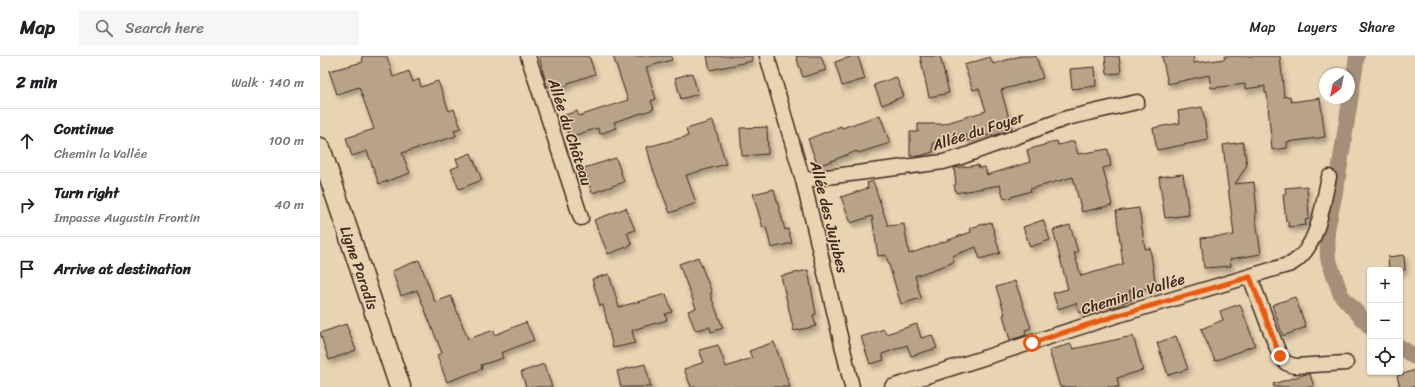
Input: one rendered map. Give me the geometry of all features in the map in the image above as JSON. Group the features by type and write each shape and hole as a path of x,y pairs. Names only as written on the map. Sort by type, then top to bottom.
{"main road":[{"name":"Ligne Paradis","path":"320,148 400,387"}],"street":[{"name":"Allée du Château","path":"528,56 581,218"},
{"name":"Allée des Jujubes","path":"767,56 803,180 852,387"},
{"name":"Allée du Foyer","path":"803,180 943,162 961,157 1067,118 1137,102"},
{"name":"Chemin la Vallée","path":"892,387 1112,317 1291,264 1300,259 1314,235 1329,176"},
{"path":"1250,277 1280,356 1286,363 1295,366 1346,363"}],"building":[{"path":"362,56 387,56 393,77 409,71 413,82 419,79 421,87 438,81 449,111 454,109 461,128 454,130 456,136 402,153 410,173 379,184 367,151 352,156 346,138 374,129 359,87 337,94 329,71 363,62"},
{"path":"539,56 589,56 595,74 568,83 569,85 553,91 551,86 547,87"},
{"path":"613,56 671,56 672,60 646,67 656,99 651,101 654,109 614,122 616,128 600,134 598,128 569,137 562,116 577,111 579,116 628,100"},
{"path":"707,56 752,56 752,61 710,70"},
{"path":"796,56 821,56 826,70 803,77"},
{"path":"853,56 858,56 865,79 842,86 835,62"},
{"path":"920,56 940,56 949,93 929,97"},
{"path":"1020,56 1036,56 1043,78 1001,90 1012,129 993,136 992,134 967,141 965,134 933,143 933,152 920,156 910,156 910,132 918,132 918,124 943,124 986,111 979,88 973,90 964,65 990,57 993,64"},
{"path":"1105,56 1119,56 1121,73 1107,74"},
{"path":"1162,56 1193,56 1194,63 1225,59 1225,56 1280,56 1284,97 1290,96 1291,102 1319,98 1325,137 1287,142 1287,148 1272,150 1267,93 1265,93 1265,86 1245,89 1245,84 1211,88 1209,75 1168,84"},
{"path":"1095,67 1096,86 1072,89 1070,69"},
{"path":"692,73 698,94 681,99 675,78"},
{"path":"896,77 904,96 882,105 874,85"},
{"path":"1202,107 1208,140 1157,150 1153,128 1180,123 1178,111"},
{"path":"880,115 890,143 858,153 857,151 818,166 808,139 841,126 842,128"},
{"path":"713,121 726,164 686,175 696,203 670,213 652,167 647,147 688,136 686,129"},
{"path":"767,127 768,154 742,156 740,128"},
{"path":"1057,141 1058,145 1074,141 1078,154 1108,149 1111,166 1103,168 1112,205 1082,212 1073,177 1030,189 1031,191 1004,199 1000,185 956,193 954,185 956,184 954,168 978,165 979,168 985,167 987,175 1030,162 1027,150"},
{"path":"1243,142 1247,165 1235,184 1254,182 1257,213 1255,213 1261,254 1230,259 1231,266 1204,268 1201,238 1234,235 1223,145"},
{"path":"471,153 482,180 459,189 451,169 459,166 456,159"},
{"path":"616,158 624,182 592,193 584,168"},
{"path":"1183,174 1189,215 1165,218 1159,177"},
{"path":"873,181 888,226 904,224 909,254 971,232 970,228 991,222 1000,253 980,259 976,247 952,256 954,262 915,276 921,298 901,304 886,255 878,256 872,216 851,223 841,197 868,188 867,183"},
{"path":"1307,186 1309,219 1305,220 1306,225 1289,227 1288,221 1286,221 1283,194 1286,194 1285,188"},
{"path":"774,189 785,230 788,229 792,243 771,248 766,227 763,228 753,194"},
{"path":"626,208 635,230 627,233 632,245 608,254 594,220"},
{"path":"1139,208 1145,249 1150,248 1156,287 1129,291 1132,299 1123,302 1124,304 1110,308 1109,305 1079,313 1076,303 1058,309 1053,293 1068,289 1053,230 1070,225 1078,252 1074,253 1081,276 1123,264 1116,211"},
{"path":"1043,220 1050,240 1030,247 1023,227"},
{"path":"1404,255 1405,270 1403,270 1403,267 1389,267 1388,257"},
{"path":"698,257 712,293 710,294 723,328 711,332 710,327 695,330 688,311 696,308 679,264"},
{"path":"419,260 435,302 451,296 468,339 494,330 495,335 526,322 534,340 501,353 503,358 481,365 482,369 447,382 437,355 442,353 417,290 401,296 392,271"},
{"path":"808,270 816,314 813,315 816,326 794,331 781,276"},
{"path":"609,274 619,307 666,294 672,312 665,314 667,320 632,330 635,343 613,348 603,305 600,306 592,279"},
{"path":"1015,281 1031,328 1025,330 1026,335 1010,340 1003,315 1005,314 996,287"},
{"path":"1295,297 1306,327 1283,336 1272,305"},
{"path":"1240,304 1255,345 1215,361 1201,329 1223,320 1220,311"},
{"path":"346,324 356,350 329,360 320,333"},
{"path":"917,324 921,338 932,335 937,348 911,356 907,345 882,354 884,360 870,364 861,337 884,329 886,334"},
{"path":"1133,336 1143,370 1117,378 1119,387 1060,387 1049,350 1071,344 1073,349"},
{"path":"1176,336 1188,369 1168,375 1157,343"},
{"path":"774,342 790,387 691,387 684,369 704,362 699,350 718,345 726,367 752,358 749,351"},
{"path":"544,364 552,387 526,387 521,372"},
{"path":"645,364 651,387 621,387 617,371"},
{"path":"1415,370 1415,387 1400,387 1397,376"},
{"path":"1310,374 1314,387 1274,387 1273,384"}],"waterway":[{"path":"1357,56 1338,177 1327,230 1328,258 1341,295 1367,324"},
{"path":"1403,349 1415,357"}],"route":[{"path":"1032,343 1112,317 1250,277 1280,356"}]}
